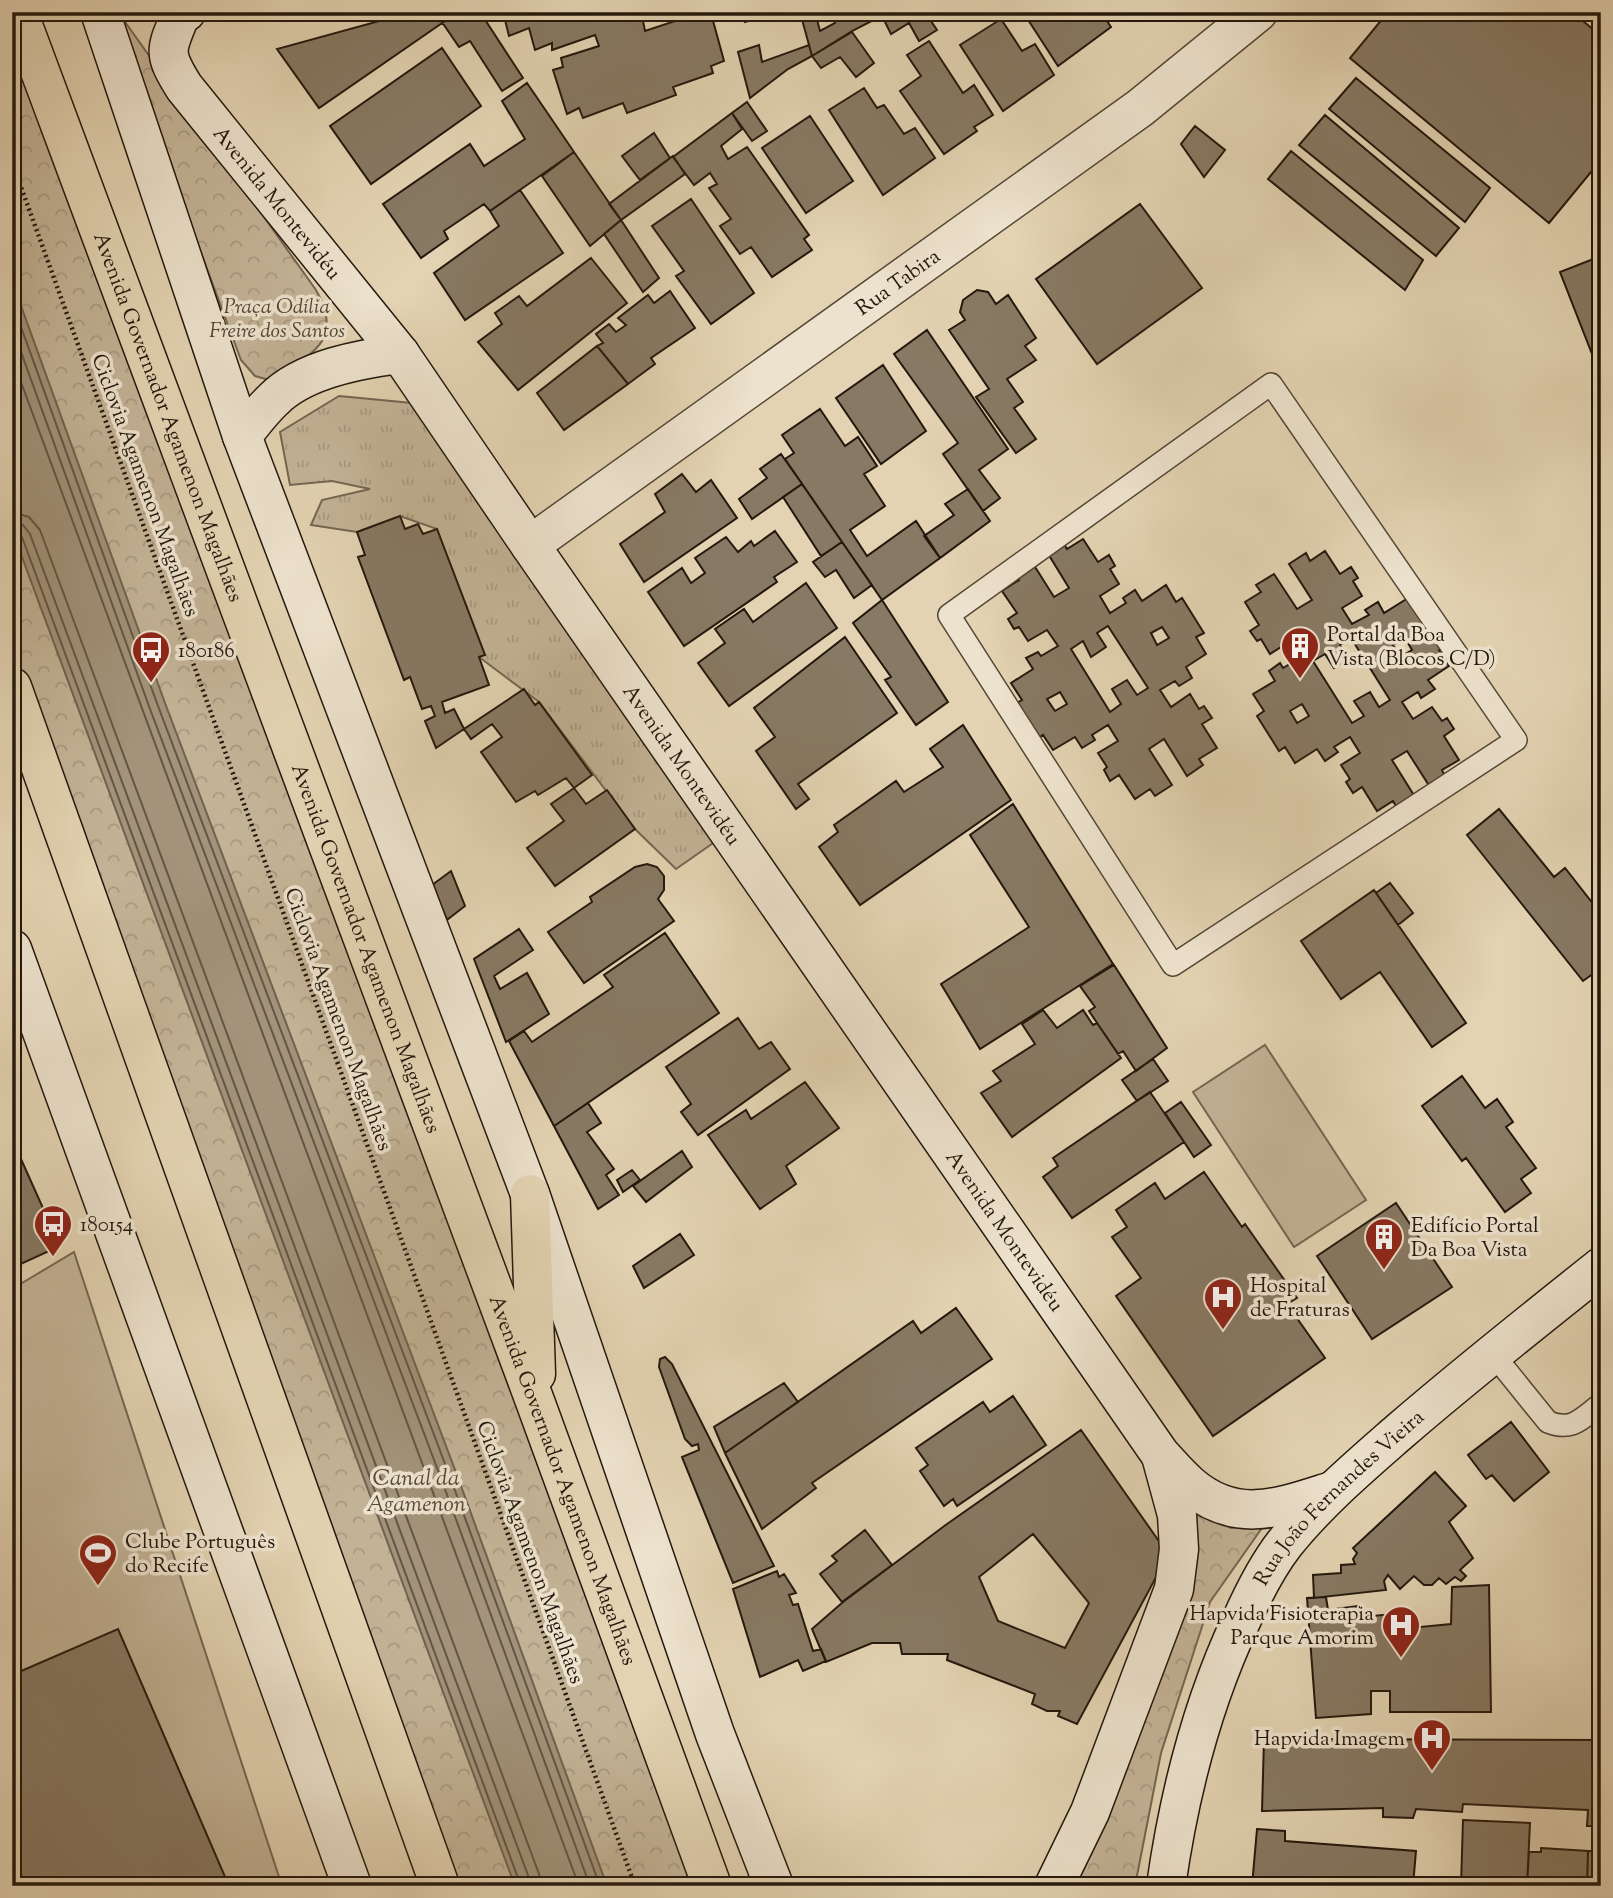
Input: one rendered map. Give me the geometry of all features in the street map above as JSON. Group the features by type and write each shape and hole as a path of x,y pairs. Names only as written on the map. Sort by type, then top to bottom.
{"highway":[{"name":"Avenida Governador Agamenon Magalhães","path":"18,12 536,1404 712,1886"},
{"path":"12,687 440,1886"},
{"path":"530,1194 536,1404"}],"main road":[{"path":"100,12 242,436 530,1194 715,1734 774,1886"},
{"name":"Rua Tabira","path":"530,545 1140,108 1258,12"},
{"name":"Avenida Montevidéu","path":"182,13 170,40 169,62 184,87 400,354 1160,1454 1190,1486 1215,1503 1243,1511 1277,1508 1332,1491"},
{"path":"242,436 274,398 298,380 368,358 400,354"},
{"path":"16,971 352,1886"},
{"name":"Rua João Fernandes Vieira","path":"1166,1886 1186,1771 1208,1701 1232,1640 1256,1590 1284,1544 1332,1491 1493,1354 1601,1267"},
{"name":"Avenida Montevidéu","path":"1054,1886 1090,1812 1174,1589 1179,1549 1177,1515 1160,1454"}],"lane":[{"path":"1270,384 1516,740 1173,965 949,615 1270,384"},
{"path":"1493,1354 1548,1422 1560,1427 1572,1425 1601,1404"}],"path":[{"name":"Ciclovia Agamenon Magalhães","path":"12,162 635,1886"}],"green space":[{"path":"12,12 712,1886 440,1886 12,687"},
{"name":"Praça Odília Freire dos Santos","path":"118,12 316,290 324,308 327,323 319,346 269,380 255,376 241,360 137,81"},
{"path":"339,396 412,403 716,841 676,869 635,829 539,702 479,657 437,529 400,516 357,532 311,525 322,500 370,489 332,481 290,485 280,432"},
{"path":"1265,1045 1366,1200 1294,1247 1193,1092"},
{"name":"Clube Português do Recife","path":"74,1252 282,1886 12,1886 12,1289"},
{"path":"1179,1486 1199,1510 1231,1528 1269,1518 1210,1602 1161,1753 1135,1886 1071,1886 1179,1621"}],"water":[{"name":"Canal da Agamenon","path":"12,281 165,703 457,1475 607,1886 515,1886 12,530"}],"building":[{"path":"412,12 458,12 319,108 277,49"},
{"path":"457,12 480,12 523,78 502,91 470,41 459,47 442,22"},
{"path":"503,12 669,12 643,21 645,31 699,13 700,21 712,17 724,61 711,66 713,73 673,87 676,95 627,113 623,103 583,118 579,108 567,114 553,70 563,67 561,58 599,46 595,35 552,50 552,43 535,50 529,28 509,36"},
{"path":"743,12 780,12 745,22"},
{"path":"800,12 815,12 820,31 835,23 835,12 889,12 812,56"},
{"path":"889,12 925,12 937,30 919,41 909,23 891,34 882,16"},
{"path":"1023,12 1101,12 1111,27 1058,66"},
{"path":"1388,12 1572,12 1601,36 1601,160 1549,223 1350,58"},
{"path":"1001,19 1022,51 1035,44 1054,75 1003,111 960,45"},
{"path":"852,32 874,63 856,77 840,57 821,68 812,56"},
{"path":"929,41 963,93 974,85 993,115 974,127 977,131 944,154 900,91 921,76 907,55"},
{"path":"759,45 762,62 809,45 812,56 788,69 750,98 738,52"},
{"path":"442,48 481,106 371,184 330,126"},
{"path":"1356,78 1490,188 1465,222 1329,109"},
{"path":"527,83 574,152 490,211 484,204 444,231 448,239 421,258 383,204 470,144 484,166 525,139 502,101"},
{"path":"864,88 877,108 884,105 904,134 915,128 935,158 883,195 829,110"},
{"path":"747,102 767,131 752,141 732,113"},
{"path":"732,113 742,129 721,146 728,159 747,147 809,235 804,239 812,250 772,277 751,247 740,254 720,226 731,219 709,188 717,184 710,173 694,185 673,157"},
{"path":"1325,115 1459,228 1436,256 1299,145"},
{"path":"810,116 853,181 806,213 762,148"},
{"path":"1195,126 1225,150 1204,177 1181,144"},
{"path":"654,133 670,158 640,180 622,156"},
{"path":"1291,151 1423,260 1405,290 1268,179"},
{"path":"574,152 621,220 590,246 542,176"},
{"path":"673,156 685,174 621,220 609,204"},
{"path":"520,190 563,253 465,320 434,273 499,226 490,211"},
{"path":"691,199 754,293 711,324 676,276 684,271 652,226"},
{"path":"1140,204 1202,288 1097,364 1036,279"},
{"path":"621,220 659,278 643,292 604,234"},
{"path":"1601,256 1601,377 1560,272"},
{"path":"591,258 627,303 518,390 478,342 502,324 495,313 519,296 527,306"},
{"path":"977,290 988,292 996,304 1008,295 1036,338 1025,346 1036,360 1007,379 1023,402 1014,408 1036,439 1016,453 976,397 989,389 949,330 965,320 960,312 963,300"},
{"path":"670,291 695,328 651,358 655,364 628,384 597,346 603,343 596,334 609,324 616,332 626,325 618,318 648,295 654,303"},
{"path":"927,330 1008,449 979,470 1000,498 983,511 943,454 958,443 894,354"},
{"path":"597,346 628,384 564,430 537,393"},
{"path":"883,365 926,431 881,464 836,398"},
{"path":"820,409 845,446 858,437 877,466 864,474 885,506 850,530 867,556 916,521 940,558 882,600 785,459 794,453 782,435"},
{"path":"781,454 802,484 752,519 739,499 767,478 760,469"},
{"path":"682,474 696,492 711,480 737,518 644,582 620,544 665,512 655,494"},
{"path":"802,484 842,542 821,556 783,497"},
{"path":"968,489 990,521 940,558 924,536 954,515 945,504"},
{"path":"400,516 405,529 418,524 423,534 437,529 485,655 479,657 489,685 442,702 445,713 454,709 464,729 436,748 425,721 435,716 431,706 422,709 410,677 404,680 358,557 365,555 357,532"},
{"path":"775,531 797,562 774,577 777,582 684,646 648,592 682,568 691,583 705,573 695,558 726,537 738,552 751,541 754,546"},
{"path":"1083,539 1098,562 1109,555 1115,566 1110,569 1119,584 1100,596 1110,613 1126,603 1123,598 1135,590 1142,601 1166,585 1176,602 1182,598 1204,633 1196,637 1206,654 1186,667 1192,678 1179,686 1175,681 1160,690 1171,707 1190,694 1199,709 1204,706 1212,718 1202,724 1217,748 1199,759 1203,765 1187,776 1164,739 1149,749 1172,785 1155,796 1150,789 1135,799 1119,775 1110,781 1104,770 1107,767 1098,753 1118,741 1108,725 1092,735 1095,740 1082,748 1075,737 1053,750 1043,735 1037,739 1015,704 1022,700 1011,683 1033,669 1026,658 1038,652 1041,656 1058,646 1047,630 1028,641 1019,627 1014,629 1008,619 1017,613 1002,591 1019,580 1013,573 1032,562 1054,597 1069,588 1047,552 1063,542 1067,549","holes":["1108,626 1148,688 1137,695 1127,680 1112,689 1121,704 1110,712 1071,649 1083,641 1091,657 1106,647 1097,633","1162,627 1169,638 1157,645 1151,633","1060,692 1067,704 1055,711 1047,699"]},
{"path":"842,542 872,585 854,598 836,570 825,577 813,562"},
{"name":"Portal da Boa Vista (Blocos C/D)","path":"1325,551 1340,574 1351,567 1358,578 1353,581 1362,596 1342,608 1352,624 1369,615 1365,610 1378,602 1384,613 1408,598 1446,645 1439,650 1449,666 1428,680 1435,689 1421,698 1418,692 1402,702 1413,719 1432,707 1442,721 1447,718 1454,729 1444,736 1459,760 1442,770 1445,777 1430,787 1407,751 1392,760 1415,797 1397,808 1393,801 1377,811 1362,787 1353,793 1346,782 1350,779 1341,765 1360,753 1350,737 1334,747 1338,752 1325,761 1317,749 1295,763 1285,747 1279,751 1257,716 1264,711 1253,694 1275,681 1269,671 1280,663 1283,668 1300,658 1289,642 1270,654 1261,639 1257,641 1250,631 1259,625 1245,602 1261,592 1256,585 1274,574 1297,609 1312,600 1289,564 1306,553 1310,561","holes":["1351,638 1390,700 1379,707 1370,692 1354,701 1364,716 1352,723 1313,661 1325,654 1334,668 1348,659 1340,645","1405,638 1412,650 1400,657 1393,645","1302,704 1309,716 1297,723 1290,711"]},
{"path":"806,583 837,628 729,706 698,663 725,643 715,629 744,609 753,622"},
{"path":"882,600 948,702 916,725 885,680 891,677 853,623"},
{"path":"845,637 897,713 798,784 809,799 796,809 756,751 775,737 754,708"},
{"path":"524,689 535,705 539,702 592,775 574,788 566,778 538,795 535,791 516,802 481,752 502,737 492,724 471,739 464,729"},
{"path":"963,725 1011,800 860,905 819,847 838,832 834,825 896,781 904,792 943,767 930,749"},
{"path":"574,788 586,804 607,790 635,829 555,886 527,848 564,821 551,804"},
{"path":"1013,804 1113,964 980,1049 941,984 1029,927 970,835"},
{"path":"1499,809 1554,877 1565,868 1601,914 1601,968 1583,981 1467,835"},
{"path":"647,864 657,867 664,876 664,890 658,899 674,921 584,983 548,932 592,902 590,897 635,867"},
{"path":"451,871 465,906 447,920 432,885"},
{"path":"1390,883 1413,913 1398,925 1376,893"},
{"path":"1374,890 1466,1023 1432,1047 1380,972 1341,999 1301,941"},
{"path":"519,929 533,950 494,976 500,989 527,973 549,1014 506,1042 474,959"},
{"path":"665,933 719,1013 554,1126 509,1041 524,1031 532,1042 613,987 604,975"},
{"path":"1114,965 1167,1048 1136,1071 1123,1051 1118,1054 1089,1011 1095,1007 1080,986"},
{"path":"1043,1010 1057,1028 1083,1010 1093,1025 1097,1023 1121,1058 1012,1137 981,1093 1001,1081 993,1071 1035,1044 1022,1024"},
{"path":"738,1018 759,1049 771,1042 790,1069 698,1135 681,1112 691,1104 666,1067"},
{"path":"1153,1059 1168,1081 1137,1101 1122,1080"},
{"path":"1462,1076 1485,1108 1497,1099 1513,1122 1506,1127 1536,1168 1521,1179 1531,1193 1505,1212 1466,1158 1462,1161 1422,1106"},
{"path":"805,1082 839,1128 786,1166 796,1184 760,1209 708,1135 746,1110 751,1119"},
{"path":"1150,1092 1184,1142 1072,1218 1043,1177 1058,1166 1053,1158"},
{"path":"1181,1102 1211,1145 1194,1157 1165,1113"},
{"path":"588,1103 601,1123 587,1132 614,1169 606,1175 619,1195 598,1209 554,1126"},
{"path":"12,1139 60,1246 12,1268"},
{"path":"682,1151 692,1167 646,1202 633,1186"},
{"path":"632,1170 640,1180 623,1192 617,1180"},
{"name":"Hospital de Fraturas","path":"1204,1172 1242,1227 1245,1224 1297,1298 1287,1304 1325,1358 1213,1436 1116,1296 1141,1278 1112,1237 1127,1227 1116,1210 1155,1183 1165,1199"},
{"name":"Edifício Portal Da Boa Vista","path":"1396,1203 1452,1287 1372,1339 1317,1256"},
{"path":"680,1234 694,1255 644,1288 633,1266"},
{"path":"956,1308 992,1359 812,1483 816,1488 762,1529 725,1453 913,1321 921,1333"},
{"path":"665,1357 672,1364 774,1566 733,1583 682,1457 699,1450 698,1444 692,1446 685,1439 659,1367 660,1359"},
{"path":"784,1383 798,1402 725,1453 714,1427"},
{"path":"1013,1396 1046,1445 957,1506 953,1499 944,1506 920,1471 928,1465 916,1448 983,1402 990,1412"},
{"path":"1511,1422 1549,1472 1514,1501 1492,1475 1486,1479 1468,1455"},
{"path":"1081,1430 1163,1547 1161,1568 1077,1724 1058,1716 1060,1711 1047,1711 1032,1704 1035,1694 947,1660 948,1654 902,1654 900,1643 872,1643 826,1662 812,1629 843,1602 947,1524","holes":["1033,1534 1089,1603 1065,1648 998,1621 979,1577"]},
{"path":"1435,1472 1466,1506 1449,1522 1473,1558 1460,1570 1466,1576 1461,1581 1455,1577 1446,1584 1439,1578 1432,1585 1424,1585 1414,1576 1400,1589 1388,1575 1384,1581 1386,1590 1314,1598 1313,1575 1341,1573 1341,1565 1355,1564 1353,1559 1357,1553 1353,1548"},
{"path":"865,1530 892,1565 842,1602 820,1574 837,1561 832,1556"},
{"path":"777,1571 779,1577 784,1574 796,1593 789,1595 793,1605 798,1604 813,1651 821,1649 826,1661 803,1671 798,1660 760,1677 733,1589"},
{"name":"Hapvida Fisioterapia Parque Amorim","path":"1489,1585 1491,1712 1390,1712 1390,1691 1371,1691 1371,1714 1316,1718 1307,1598 1326,1597 1328,1610 1359,1606 1359,1617 1408,1613 1410,1628 1451,1624 1452,1587"},
{"path":"118,1629 229,1886 26,1886 12,1855 12,1675"},
{"name":"Hapvida Imagem","path":"1264,1739 1601,1740 1601,1826 1587,1826 1588,1810 1463,1804 1462,1812 1416,1809 1413,1818 1383,1817 1383,1808 1262,1811"},
{"path":"1463,1820 1530,1823 1527,1886 1461,1886"},
{"path":"1257,1829 1285,1831 1285,1841 1416,1851 1413,1886 1252,1886"},
{"path":"1541,1848 1588,1851 1587,1886 1527,1886 1529,1852 1541,1852"},
{"path":"1588,1851 1601,1851 1601,1886 1587,1886"}],"place":[{"name":"Portal da Boa Vista (Blocos C/D)","path":"1300,680"},
{"name":"180186","path":"151,684"},
{"name":"180154","path":"53,1258"},
{"name":"Edifício Portal Da Boa Vista","path":"1384,1271"},
{"name":"Hospital de Fraturas","path":"1223,1331"},
{"name":"Clube Português do Recife","path":"98,1587"},
{"name":"Hapvida Fisioterapia Parque Amorim","path":"1401,1659"},
{"name":"Hapvida Imagem","path":"1432,1772"}]}
